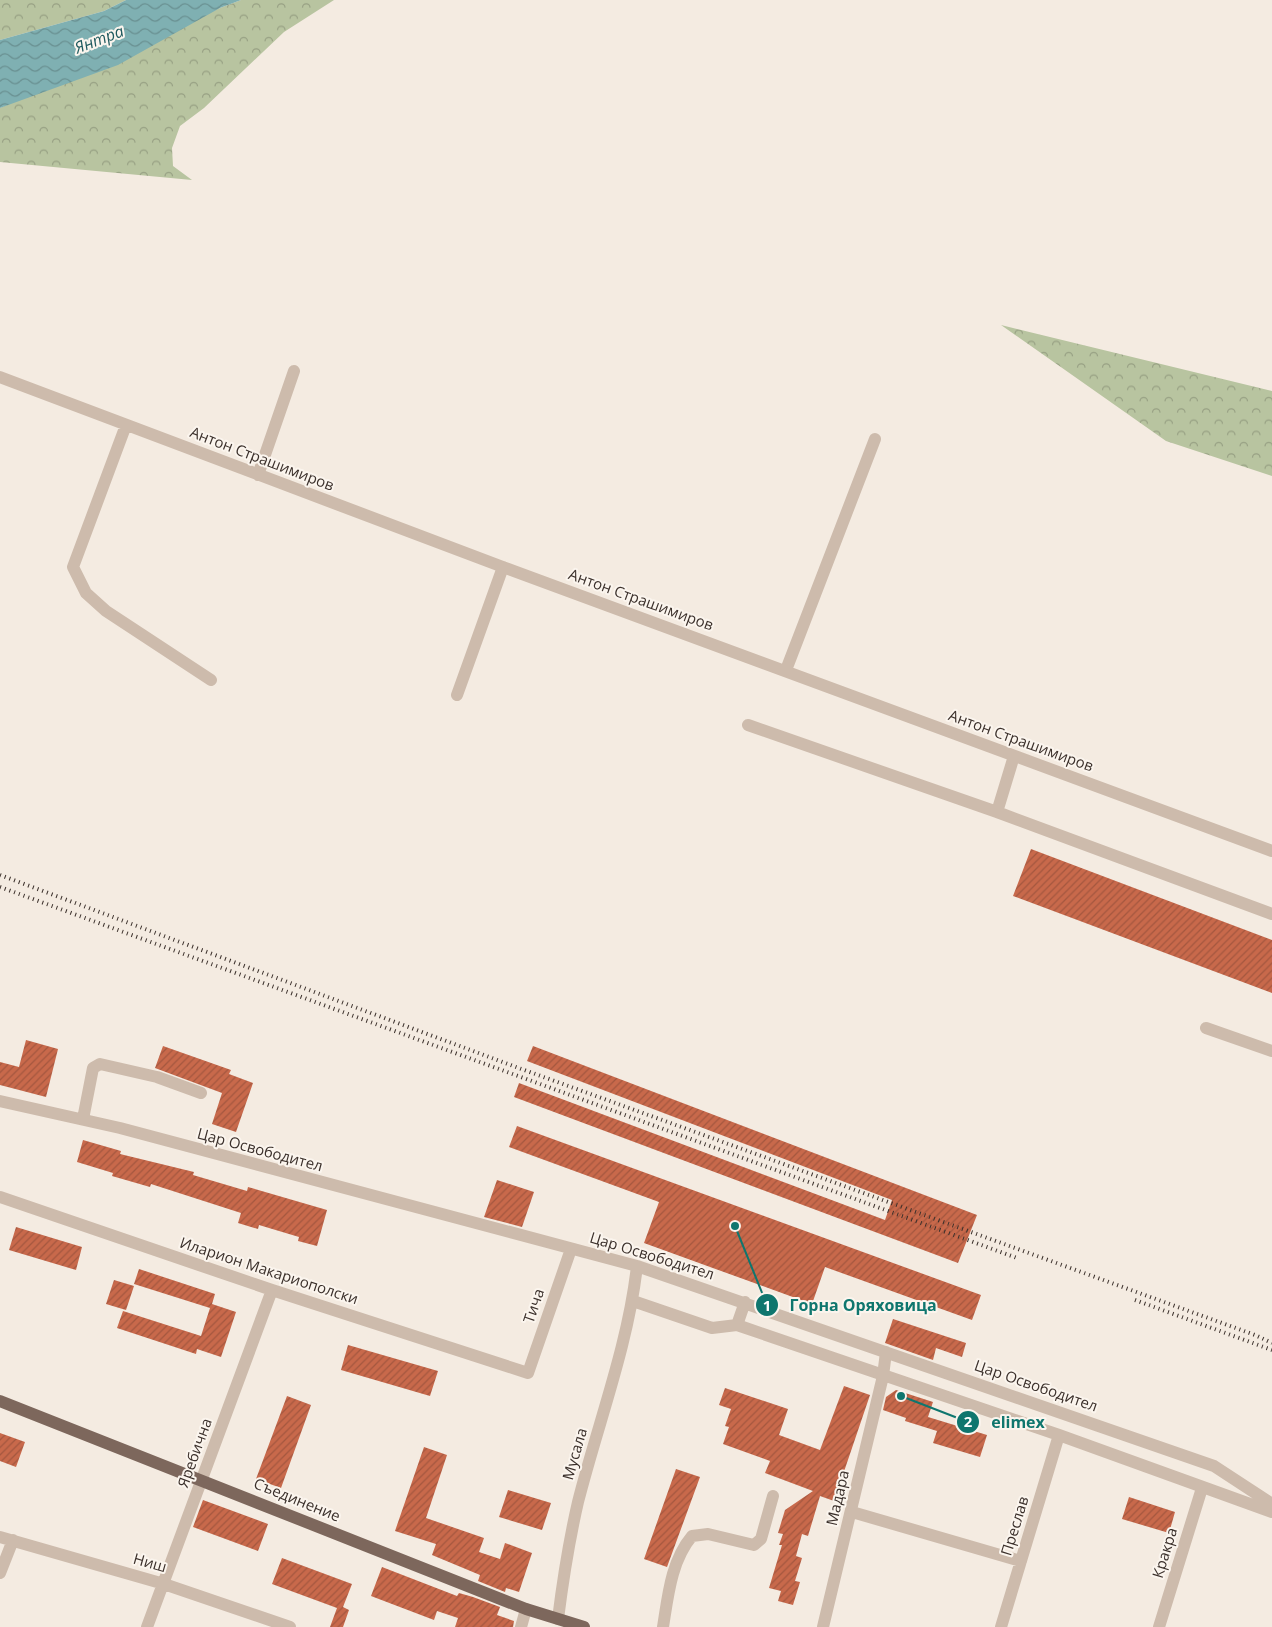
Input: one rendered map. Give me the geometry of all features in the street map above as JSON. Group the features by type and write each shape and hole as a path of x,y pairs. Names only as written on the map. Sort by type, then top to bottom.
{"main road":[{"name":"Съединение","path":"0,1401 526,1609 584,1627"}],"street":[{"path":"258,475 294,371"},
{"name":"Антон Страшимиров","path":"0,377 503,567 1272,851"},
{"path":"126,425 73,567 86,594 106,611 211,680"},
{"path":"786,670 875,439"},
{"path":"457,696 503,567"},
{"path":"748,725 997,812 1272,914"},
{"path":"997,812 1014,756"},
{"path":"1206,1028 1272,1051"},
{"path":"83,1119 93,1068 100,1064 157,1077 201,1092"},
{"name":"Цар Освободител","path":"0,1100 83,1119 637,1266 1214,1466 1272,1504"},
{"name":"Иларион Макариополски","path":"0,1197 272,1290 528,1373"},
{"name":"Тича","path":"528,1373 571,1249"},
{"name":"Мусала","path":"558,1619 565,1561 578,1501 633,1301 637,1266"},
{"name":"Яребична","path":"147,1627 272,1290"},
{"path":"633,1301 712,1328 737,1325 1059,1435 1272,1512"},
{"path":"737,1325 745,1302"},
{"name":"Мадара","path":"823,1627 852,1512 883,1376 886,1352"},
{"name":"Преслав","path":"1001,1627 1059,1435"},
{"name":"Кракра","path":"1159,1627 1202,1488"},
{"path":"663,1627 669,1589 678,1559 692,1536 708,1534 754,1545 761,1539 774,1496"},
{"path":"852,1512 1021,1561"},
{"name":"Ниш","path":"0,1537 164,1584 290,1627"},
{"path":"0,1572 13,1540"},
{"path":"521,1627 526,1609"}],"green space":[{"path":"0,0 126,0 104,11 0,40"},
{"path":"241,0 334,0 284,32 204,108 180,126 172,148 173,166 192,180 0,162 0,108"},
{"path":"1001,325 1272,391 1272,476 1166,441"}],"water":[{"name":"Янтра","path":"126,0 241,0 220,8 118,65 0,108 0,40 104,11"}],"building":[{"path":"1031,849 1272,940 1272,993 1013,896"},
{"path":"26,1040 58,1049 46,1097 0,1085 0,1062 19,1067"},
{"path":"163,1046 231,1070 229,1074 253,1083 236,1132 212,1124 222,1093 155,1068"},
{"path":"533,1046 977,1215 958,1263 514,1097 519,1083 885,1220 892,1200 527,1061"},
{"path":"517,1126 981,1295 972,1320 825,1267 812,1304 644,1243 659,1202 509,1147"},
{"path":"83,1140 121,1151 120,1154 194,1172 193,1175 247,1191 248,1187 327,1210 317,1246 298,1241 299,1237 259,1225 258,1229 238,1223 241,1213 151,1184 150,1187 112,1176 113,1173 77,1162"},
{"path":"497,1180 534,1192 522,1227 484,1217"},
{"path":"16,1227 82,1247 76,1270 9,1250"},
{"path":"139,1269 215,1294 212,1304 236,1312 221,1357 197,1349 196,1354 117,1328 123,1311 201,1336 210,1308 134,1284"},
{"path":"114,1280 134,1286 126,1310 106,1304"},
{"path":"893,1319 966,1343 962,1357 936,1348 933,1360 885,1343"},
{"path":"348,1345 438,1371 430,1396 341,1370"},
{"path":"844,1386 870,1395 834,1501 820,1496 808,1536 802,1534 796,1556 802,1558 795,1581 800,1582 793,1605 778,1601 781,1591 769,1588 782,1545 779,1545 783,1534 778,1533 785,1510 813,1491 765,1473 770,1461 723,1444 729,1427 725,1426 731,1409 719,1405 725,1388 788,1409 779,1435 820,1450"},
{"path":"896,1390 933,1402 928,1417 987,1435 980,1457 933,1443 937,1431 905,1421 906,1418 883,1410 886,1397"},
{"path":"287,1396 311,1405 281,1488 256,1479"},
{"path":"0,1433 25,1442 16,1467 0,1461"},
{"path":"424,1447 447,1455 426,1518 484,1538 479,1552 500,1559 505,1543 532,1553 519,1592 506,1588 505,1592 478,1581 480,1575 432,1555 436,1544 395,1531"},
{"path":"676,1469 700,1477 667,1567 644,1559"},
{"path":"508,1490 551,1503 542,1530 499,1517"},
{"path":"1129,1497 1175,1512 1169,1533 1122,1519"},
{"path":"203,1500 268,1524 258,1551 193,1527"},
{"path":"282,1558 352,1584 343,1607 349,1610 343,1627 330,1627 337,1608 272,1584"},
{"path":"382,1567 457,1596 459,1593 500,1607 497,1615 514,1621 513,1627 455,1627 458,1618 437,1611 434,1620 371,1596"}],"railway":[{"path":"0,875 516,1067 1255,1335 1272,1343"},
{"path":"0,887 1017,1258"},
{"path":"1135,1300 1272,1350"}],"place":[{"name":"Горна Оряховица","path":"735,1226"},
{"name":"elimex","path":"901,1396"}]}
